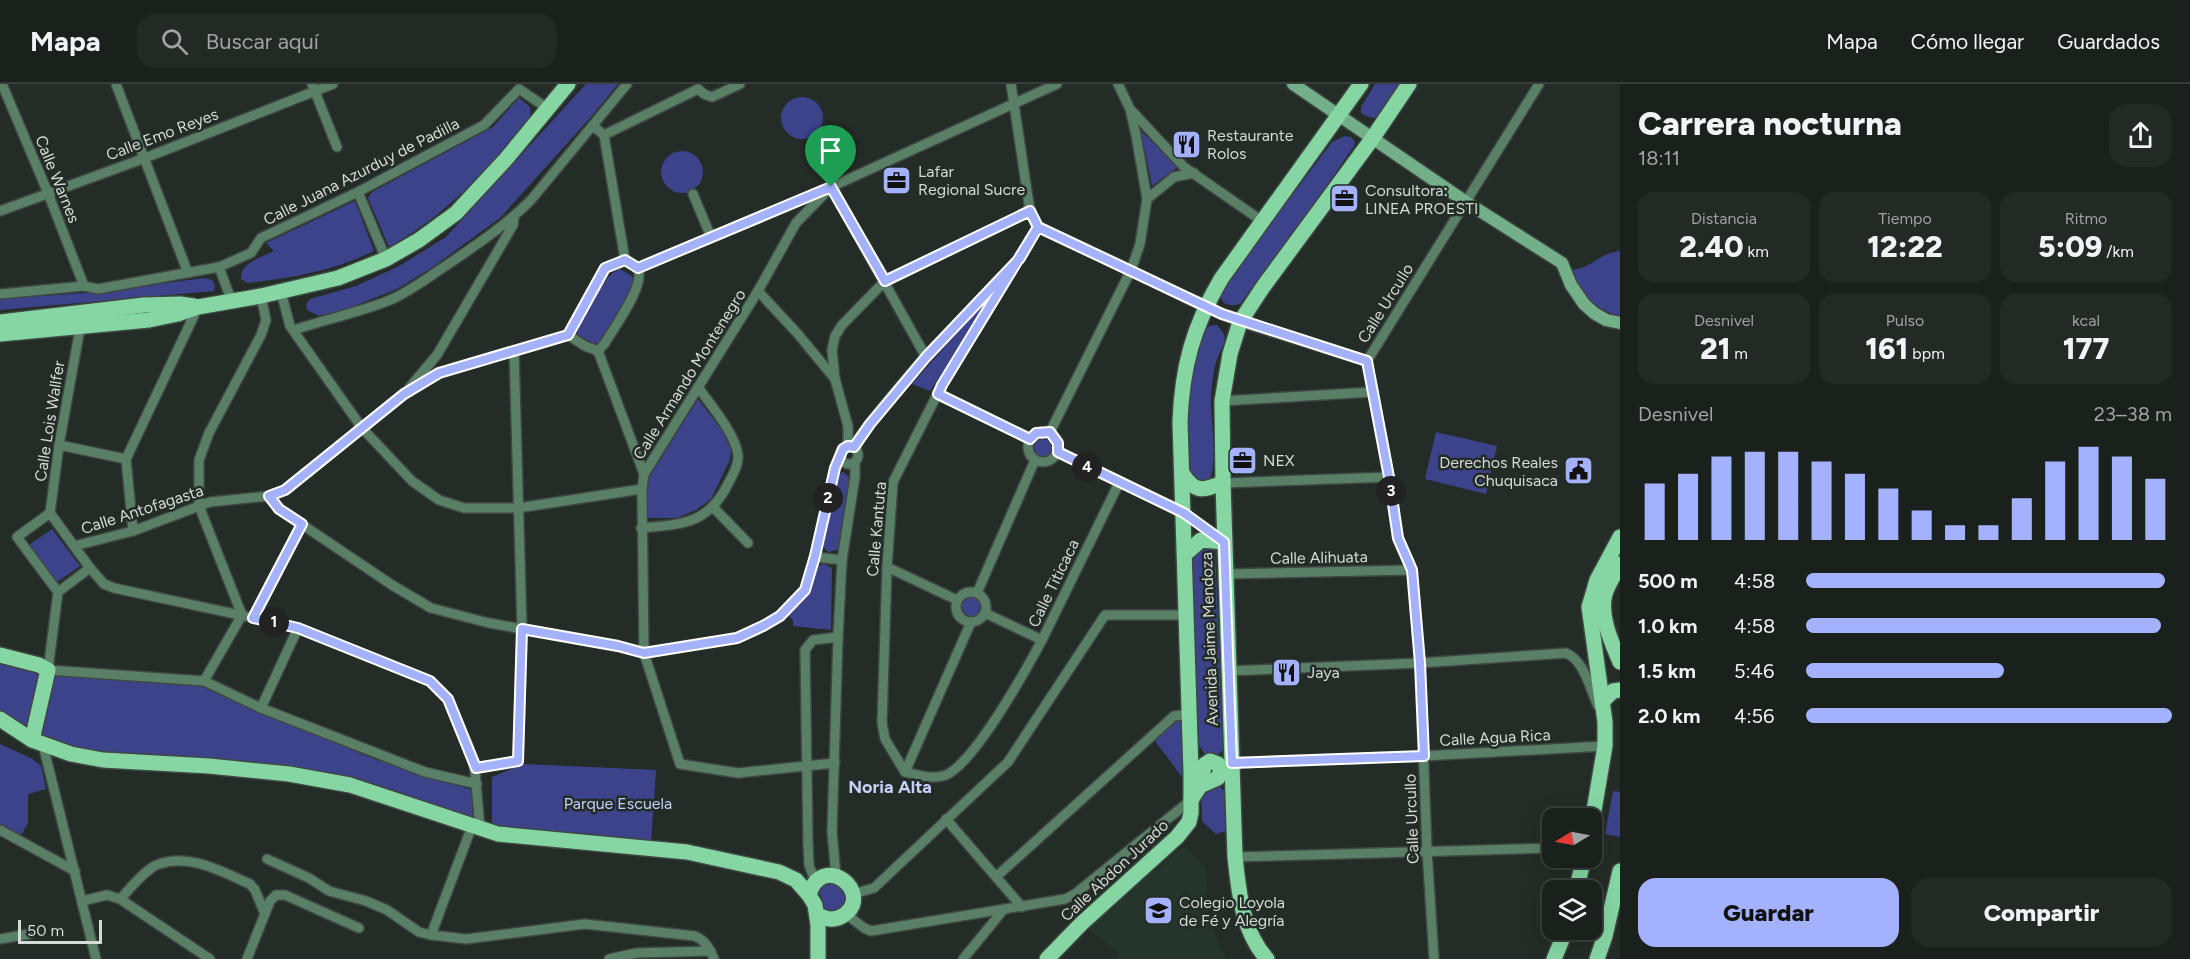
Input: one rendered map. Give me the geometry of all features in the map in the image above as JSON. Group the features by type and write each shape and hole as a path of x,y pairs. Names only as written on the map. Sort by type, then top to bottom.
{"main road":[{"path":"0,344 79,334 178,314 198,307 281,292 338,278 386,259 419,240 456,213 506,159 568,84"},
{"path":"1293,84 1372,139 1562,263 1571,285 1584,304 1606,320 1620,323"},
{"name":"Avenida Jaime Mendoza","path":"1267,959 1258,949 1245,919 1238,889 1233,795 1216,770 1190,744 1181,388 1187,354 1204,307 1221,279 1361,84"},
{"name":"Avenida Jaime Mendoza","path":"1216,770 1228,671 1222,401 1230,354 1240,322 1263,287 1372,139 1409,84"},
{"path":"0,313 122,302 144,305"},
{"path":"0,334 144,305 180,303 198,307"},
{"path":"0,322 149,320"},
{"path":"1182,473 1197,489 1206,489 1223,483"},
{"path":"1594,808 1605,746 1605,722 1604,688 1590,623 1589,607 1603,582 1620,537"},
{"path":"1185,554 1201,540 1224,542"},
{"path":"1598,659 1610,667 1618,659 1610,638 1605,613 1603,582 1620,564"},
{"path":"0,655 39,664 48,670 38,742"},
{"path":"0,719 38,742 71,754 103,760 209,766 289,774 350,785 498,834 687,852 779,872 812,888"},
{"path":"1191,800 1200,786 1216,770"},
{"name":"Calle Abdon Jurado","path":"1047,959 1082,923 1177,837 1189,822 1191,800 1216,770"},
{"path":"1597,959 1605,936 1620,871"},
{"path":"812,888 822,877 836,876 849,884 853,894 852,905 846,914 837,919 817,914"},
{"path":"812,888 817,914 818,959"},
{"path":"1554,959 1562,940"}],"street":[{"name":"Calle Warnes","path":"2,84 84,286"},
{"path":"116,84 188,273"},
{"name":"Calle Emo Reyes","path":"0,210 145,158 314,87 333,84"},
{"path":"294,330 346,316 392,299 441,269 514,217 627,84"},
{"path":"604,135 699,86 704,94 712,97 740,84"},
{"path":"1011,84 1012,105 1030,211 1038,227 1240,322 1367,361"},
{"path":"638,268 831,187 1056,84"},
{"path":"1050,432 1131,270 1140,244 1147,200 1130,109 1118,84"},
{"name":"Calle Urcullo","path":"1434,959 1427,850 1420,663 1412,570 1398,538 1367,361 1539,84"},
{"path":"314,87 337,147"},
{"name":"Calle Juana Azurduy de Padilla","path":"0,294 84,286 98,289 219,267 251,253 261,238 358,192 484,125 519,89 547,108"},
{"path":"1130,109 1185,167 1262,221"},
{"path":"593,126 604,135 625,260 638,268 641,279 605,343 598,351"},
{"path":"1147,200 1174,177 1194,173"},
{"path":"831,187 926,357"},
{"name":"Calle Armando Montenegro","path":"808,764 738,773 680,764 644,653 642,489 644,474 758,291 796,223 831,187"},
{"path":"358,192 386,259"},
{"path":"693,194 711,237"},
{"path":"836,876 832,832 842,560 858,454 851,447 848,426 835,380 832,350 835,336 842,325 885,281 1030,211"},
{"path":"404,394 437,355 513,225 514,217"},
{"name":"Calle Kantuta","path":"905,772 885,740 882,723 886,567 893,482 938,394 1038,227"},
{"path":"269,496 279,509 392,585 431,608 489,623 618,646 644,653 737,638 780,616 805,590 835,468 843,449 851,447 926,357 1020,258"},
{"path":"625,260 605,268 568,335 598,351 644,474"},
{"path":"219,267 232,302"},
{"path":"758,291 797,333 835,380"},
{"path":"281,292 286,315 294,330 362,428 412,481 439,500 464,508 518,508 642,489"},
{"path":"242,615 199,506 199,460 209,433 261,335 266,320 261,296"},
{"path":"133,531 126,459 198,307"},
{"name":"Calle Lois Wallfer","path":"50,513 59,444 79,334"},
{"name":"Calle Antofagasta","path":"74,546 133,531 210,502 269,496 285,490 404,394 439,373 568,335"},
{"path":"476,768 518,761 522,629 514,350"},
{"path":"641,528 681,525 701,516 714,508 733,475 738,456 725,425 698,387"},
{"path":"1222,401 1372,392"},
{"path":"938,394 1030,439"},
{"path":"1035,460 1028,448 1030,439 1036,433 1050,432"},
{"path":"1035,460 1048,461 1058,452 1058,443 1050,432"},
{"path":"59,444 126,459"},
{"path":"1058,452 1184,513 1224,542"},
{"path":"840,454 844,463 855,462"},
{"path":"977,593 1035,460"},
{"path":"1223,483 1389,477"},
{"name":"Calle Titicaca","path":"985,613 1042,640 1119,483"},
{"path":"714,508 748,543"},
{"path":"431,935 476,827 477,784 476,768 448,699 430,681 298,628 104,584 50,513 17,537 58,592 48,670 204,681 261,708 425,772 477,784"},
{"path":"253,618 302,524"},
{"path":"815,556 842,560"},
{"path":"886,567 957,600"},
{"path":"58,592 90,568"},
{"name":"Calle Alihuata","path":"1226,574 1412,570"},
{"path":"963,593 977,593 984,599 985,613 979,620 966,622 958,615 957,600 963,593"},
{"path":"204,681 242,615"},
{"path":"853,894 874,888 1008,762 1105,615 1186,615"},
{"path":"971,622 905,772 930,778 946,774 963,760 984,735 1042,640"},
{"path":"261,708 298,628"},
{"path":"812,888 809,866 805,650 813,640 838,637"},
{"path":"1228,671 1420,663 1566,653 1573,656 1604,688 1605,722"},
{"path":"997,876 1174,716 1189,714"},
{"path":"38,742 75,871 96,959"},
{"name":"Calle Agua Rica","path":"1216,770 1605,746"},
{"path":"808,764 835,763"},
{"path":"846,914 871,931 1065,899 1075,894 1191,800"},
{"path":"946,819 1022,906"},
{"path":"0,830 75,871"},
{"path":"1235,857 1542,848"},
{"path":"267,859 309,878 329,891 366,901 387,910 419,932 431,935 466,939 585,924 694,936 702,939 712,955"},
{"path":"120,899 158,864 183,861 202,864 250,884 255,890 264,914"},
{"path":"82,901 107,895 120,899 210,959"},
{"path":"247,959 264,914 270,901 276,895 285,895 359,928"},
{"path":"963,959 1004,909"},
{"path":"0,939 29,934"},
{"path":"609,959 636,953 712,955"}],"shaded area":[{"name":"Colegio Loyola de Fé y Alegría","path":"1184,846 1205,867 1209,922 1227,959 1115,959 1118,954 1089,928"}],"green space":[{"path":"586,84 618,84 500,218 430,269 397,289 347,309 319,316 307,310 306,304 310,299 356,286 399,266 446,237"},
{"path":"1375,84 1400,84 1379,117 1372,118 1361,113 1361,107"},
{"path":"802,97 810,98 817,103 822,110 822,126 817,133 810,138 802,139 794,138 787,133 782,126 781,118 782,110 787,103 794,98"},
{"path":"519,98 530,107 531,120 499,156 448,206 389,247 368,198 372,192 493,127"},
{"path":"1141,131 1178,167 1152,186"},
{"path":"1345,136 1351,137 1355,142 1354,146 1287,243 1240,304 1228,305 1222,301 1222,289 1332,142"},
{"path":"682,151 690,152 697,157 702,164 702,180 697,187 690,192 682,193 674,192 667,187 662,180 661,172 662,164 667,157 674,152"},
{"path":"355,201 374,251 344,264 312,273 247,283 241,279 241,273 247,265 274,251 266,243"},
{"path":"1620,251 1620,316 1617,316 1588,299 1572,270"},
{"path":"620,269 632,276 635,283 601,342 594,344 578,335 577,330 601,286"},
{"path":"204,278 212,280 215,285 214,291 0,310 0,299 98,292"},
{"path":"991,295 993,300 930,391 912,384"},
{"path":"1217,325 1225,338 1216,362 1211,397 1213,470 1210,480 1202,483 1193,481 1186,467 1186,405 1200,335 1209,326"},
{"path":"698,399 723,432 731,450 730,460 711,499 696,510 677,518 648,518 646,506 648,479"},
{"path":"1436,432 1497,446 1486,494 1425,479"},
{"path":"1039,439 1047,439 1052,444 1050,455 1039,457 1034,452 1034,444"},
{"path":"843,472 850,478 839,546 837,550 828,552 822,546 838,475"},
{"path":"52,529 80,566 57,582 29,545"},
{"path":"1200,544 1215,547 1223,750 1215,757 1206,756 1199,745 1190,557"},
{"path":"824,564 832,568 831,630 793,626 793,620 788,615 807,593 818,566"},
{"path":"970,595 975,596 981,602 981,612 975,618 970,619 965,618 959,612 958,607 959,602 965,596"},
{"path":"0,658 42,673 30,730 0,711"},
{"path":"52,675 191,683 374,759 472,790 473,818 404,795 98,753 55,742 41,736 38,724"},
{"path":"1179,720 1184,726 1186,782 1155,741 1173,722"},
{"path":"0,744 31,758 41,766 46,789 28,794 28,823 20,837 0,825"},
{"name":"Parque Escuela","path":"524,764 656,770 651,841 504,829 492,826 492,777"},
{"path":"1217,784 1225,791 1226,831 1216,834 1202,821 1201,793"},
{"path":"1613,791 1620,792 1620,837 1605,834"},
{"path":"836,880 848,898 841,911 825,913 821,896 815,888 819,883"}],"place":[{"name":"Restaurante Rolos","path":"1186,144"},
{"name":"Lafar Regional Sucre","path":"897,180"},
{"name":"Consultora: LINEA PROESTI","path":"1344,199"},
{"name":"NEX","path":"1242,460"},
{"name":"Derechos Reales Chuquisaca","path":"1579,471"},
{"name":"Jaya","path":"1286,672"},
{"name":"Colegio Loyola de Fé y Alegría","path":"1158,911"}],"district":[{"name":"Noria Alta","path":"890,787"}],"route":[{"path":"831,187 638,268 625,260 605,268 568,335 439,373 404,394 285,490 269,496 279,509 302,524 253,618 298,628 430,681 448,699 476,768 518,761 522,629 618,646 644,653 737,638 780,616 805,590 841,452 845,447 854,447 870,424 926,357 1020,258 1038,227 1240,322 1367,361 1398,538 1412,570 1420,663 1424,756 1232,763 1224,542 1184,513 1058,452 1058,443 1050,432 1041,431 1030,439 938,394 942,385 1020,258 1038,227 1030,211 885,281 831,187"}]}
